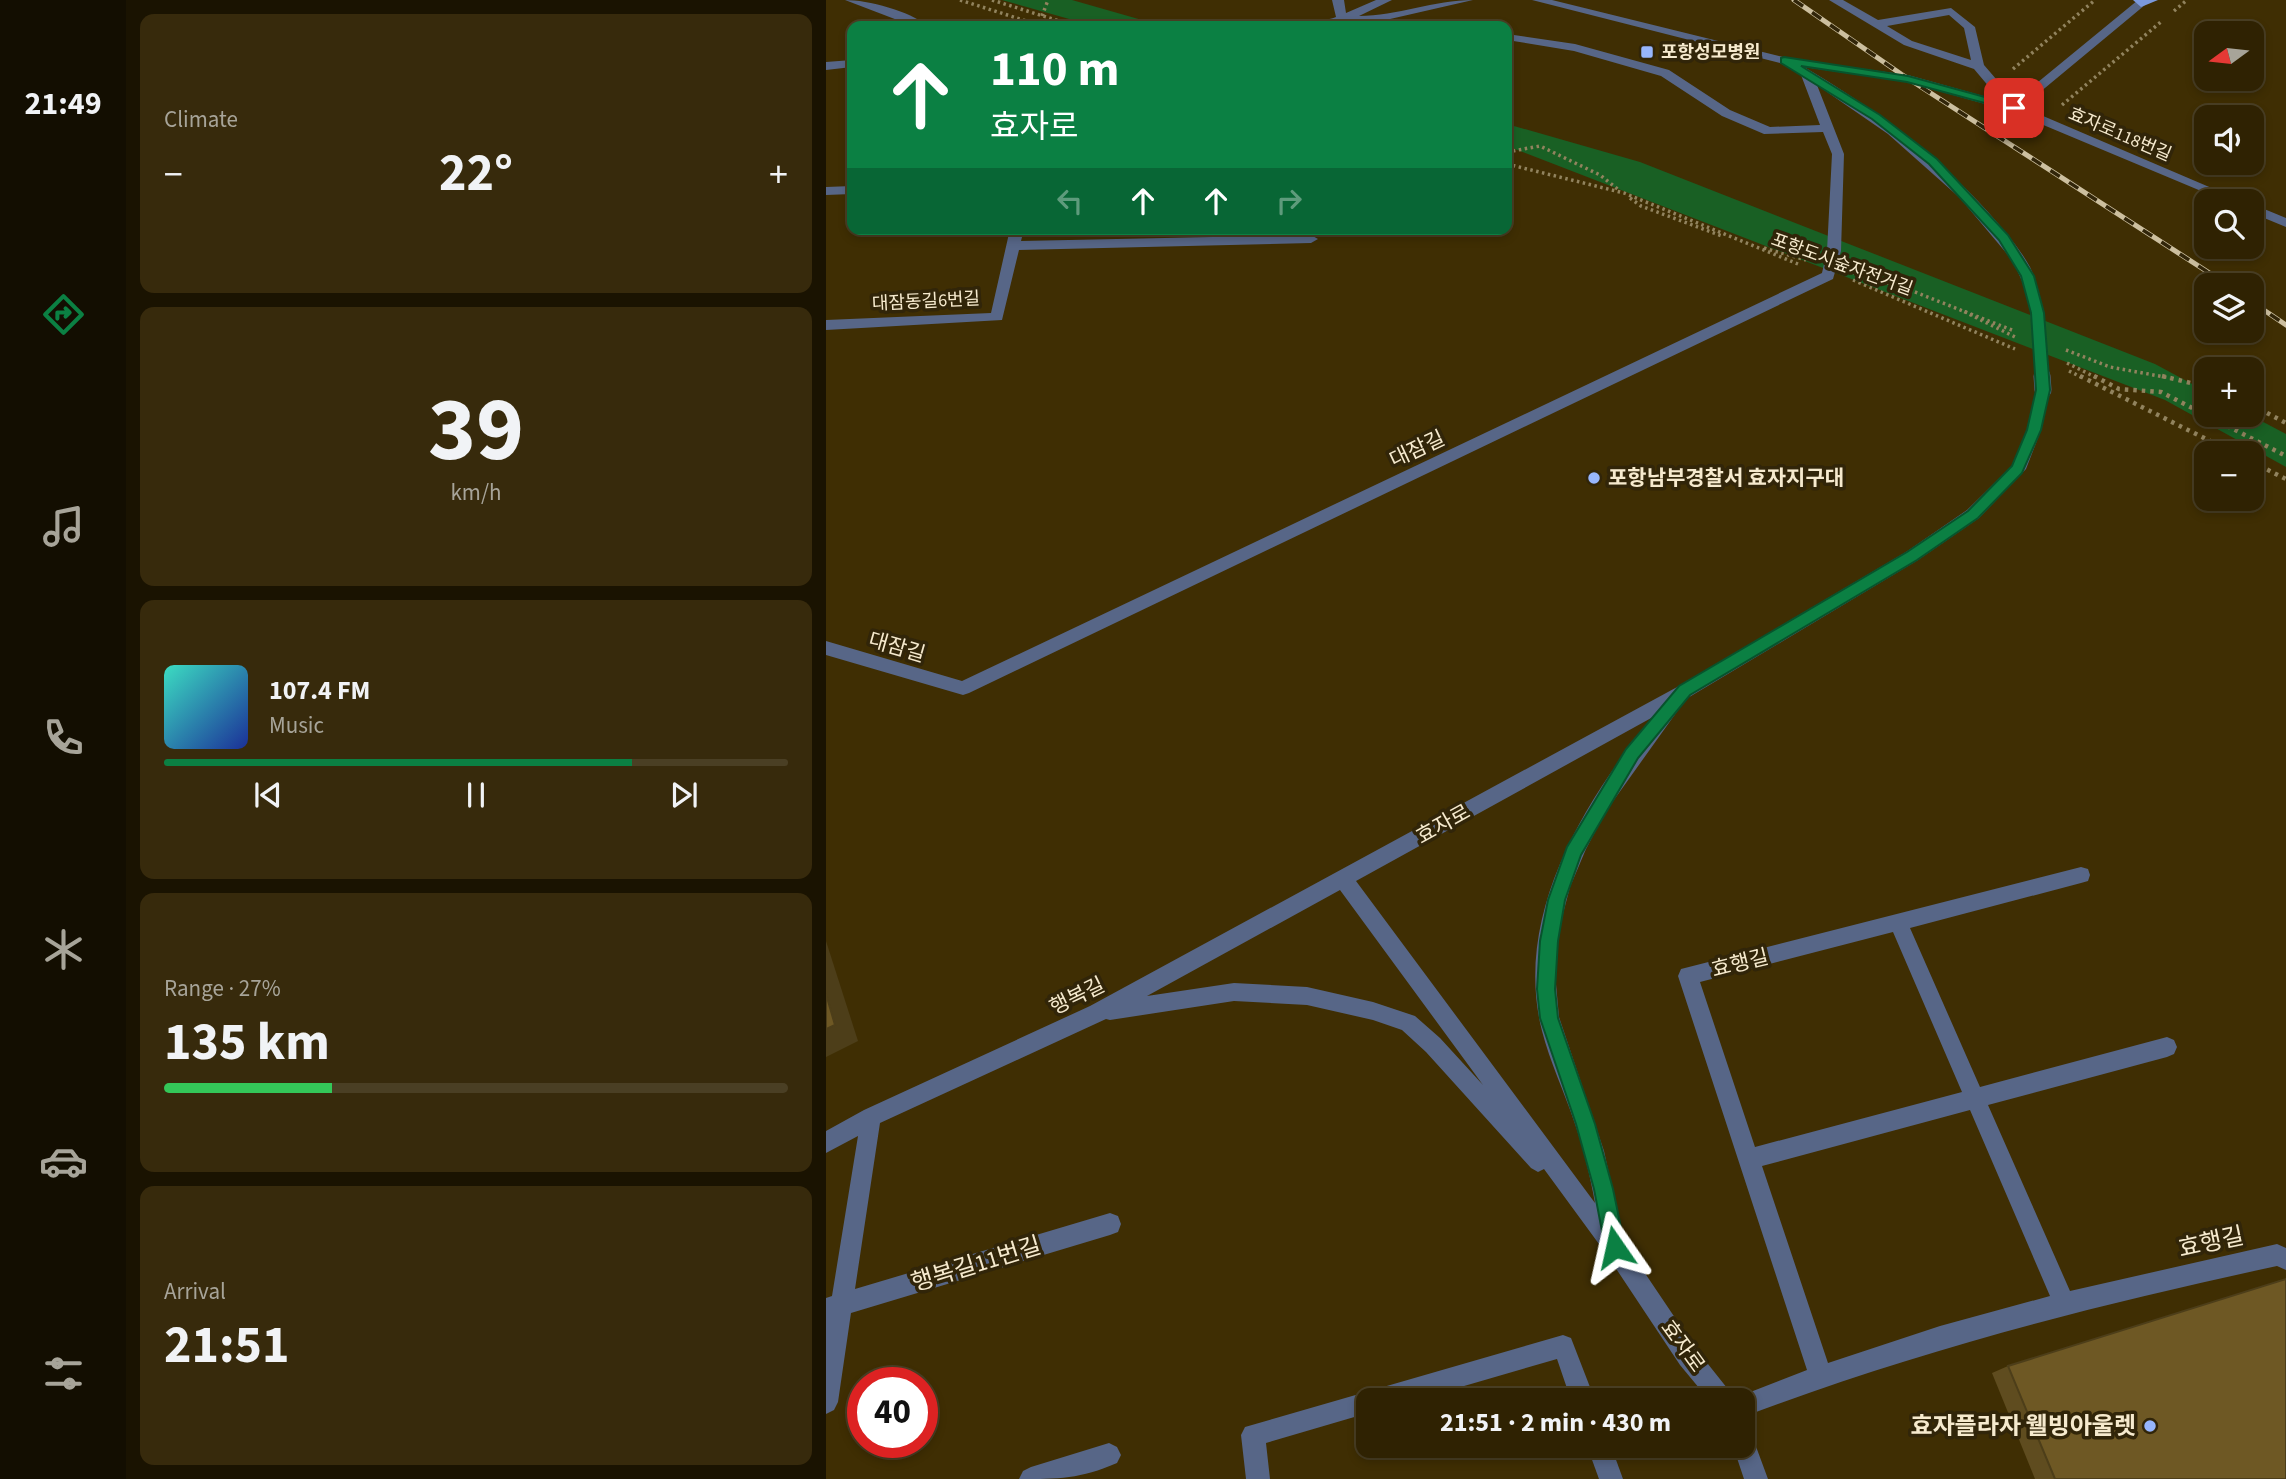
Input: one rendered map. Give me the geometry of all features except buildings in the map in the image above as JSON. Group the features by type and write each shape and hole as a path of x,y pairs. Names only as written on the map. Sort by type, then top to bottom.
{"street":[{"path":"851,0 911,21"},
{"path":"1338,0 1342,19"},
{"path":"1337,21 1386,0"},
{"path":"1342,19 1377,19 1467,0"},
{"path":"1538,0 1784,60 1806,73 1838,154 1834,251 1829,271"},
{"path":"1835,0 1908,43 1978,66"},
{"path":"1876,24 1951,11 1969,27 1978,66 2014,108 2145,1"},
{"path":"1512,38 1575,48 1665,73 1726,113 1768,131 1828,128"},
{"name":"효자로118번길","path":"1784,60 1908,79 2014,108 2207,189"},
{"path":"826,66 847,64"},
{"name":"효자로","path":"1714,1388 1688,1357 1615,1247 1343,879 1685,691 1912,556 1973,514 2018,469 2034,430 2043,390 2037,313 2027,276 2004,238 1969,197 1933,162 1876,117 1806,73"},
{"path":"826,191 847,190"},
{"path":"2272,216 2286,206"},
{"path":"2264,213 2286,223"},
{"name":"대잠동길6번길","path":"826,325 997,317 1016,235"},
{"path":"1013,246 1311,239"},
{"name":"대잠길","path":"826,648 963,688 1829,271"},
{"path":"1615,1247 1586,1124 1549,1018 1546,989 1549,941 1556,900 1573,852 1632,754 1685,691"},
{"name":"효행길","path":"1820,1374 1688,976 2081,875"},
{"name":"행복길","path":"826,1143 871,1117 1097,1013 1343,879"},
{"path":"1898,922 2064,1302"},
{"path":"1097,1013 1234,992 1307,996 1373,1011 1408,1023 1494,1111 1615,1247"},
{"path":"1749,1159 2167,1047"},
{"path":"826,1402 834,1306 871,1117"},
{"name":"행복길11번길","path":"834,1306 1111,1224"},
{"name":"효행길","path":"1755,1400 1820,1374 2064,1302 2277,1255 2286,1259"},
{"path":"1418,1388 1563,1346 1579,1388"},
{"path":"1258,1479 1253,1435 1356,1405"},
{"path":"1031,1479 1109,1455"},
{"path":"1603,1458 1611,1479"},
{"path":"1749,1458 1756,1479"}],"path":[{"path":"960,0 1025,21"},
{"path":"993,0 1058,21"},
{"path":"1042,16 1048,0"},
{"path":"1994,85 2095,0"},
{"path":"2043,120 2187,0"},
{"path":"1512,151 1540,146 1600,175 1624,193"},
{"name":"포항도시숲자전거길","path":"1512,165 1624,193 1744,242 1852,279 2015,349"},
{"path":"1744,242 1829,271 1910,290 2024,334"},
{"path":"1963,311 2023,341"},
{"path":"2061,348 2110,367 2131,369 2194,384"},
{"path":"2059,359 2119,389 2161,392 2286,456"},
{"path":"2066,370 2210,441"},
{"path":"2264,411 2286,423"},
{"path":"2264,468 2286,479"}],"green space":[{"path":"1002,0 1072,0 1146,21 1076,21"},
{"path":"1512,125 1640,162 2155,364 2194,385 2194,416 2165,400 1512,148"},
{"path":"2264,422 2286,434 2286,467 2264,455 2264,441 2239,441 2214,427 2264,427"}],"railway":[{"path":"1794,0 1901,74 2209,273"},
{"path":"2264,310 2286,325"}],"place":[{"name":"포항성모병원","path":"1647,52"},
{"name":"포항남부경찰서 효자지구대","path":"1594,478"},
{"name":"효자플라자 웰빙아울렛","path":"2150,1426"}],"route":[{"path":"1615,1247 1586,1124 1549,1018 1546,989 1549,941 1556,900 1573,852 1632,754 1685,691 1912,556 1973,514 2018,469 2034,430 2043,390 2037,313 2027,276 2004,238 1969,197 1933,162 1876,117 1784,60 1908,79 2014,108"}]}
